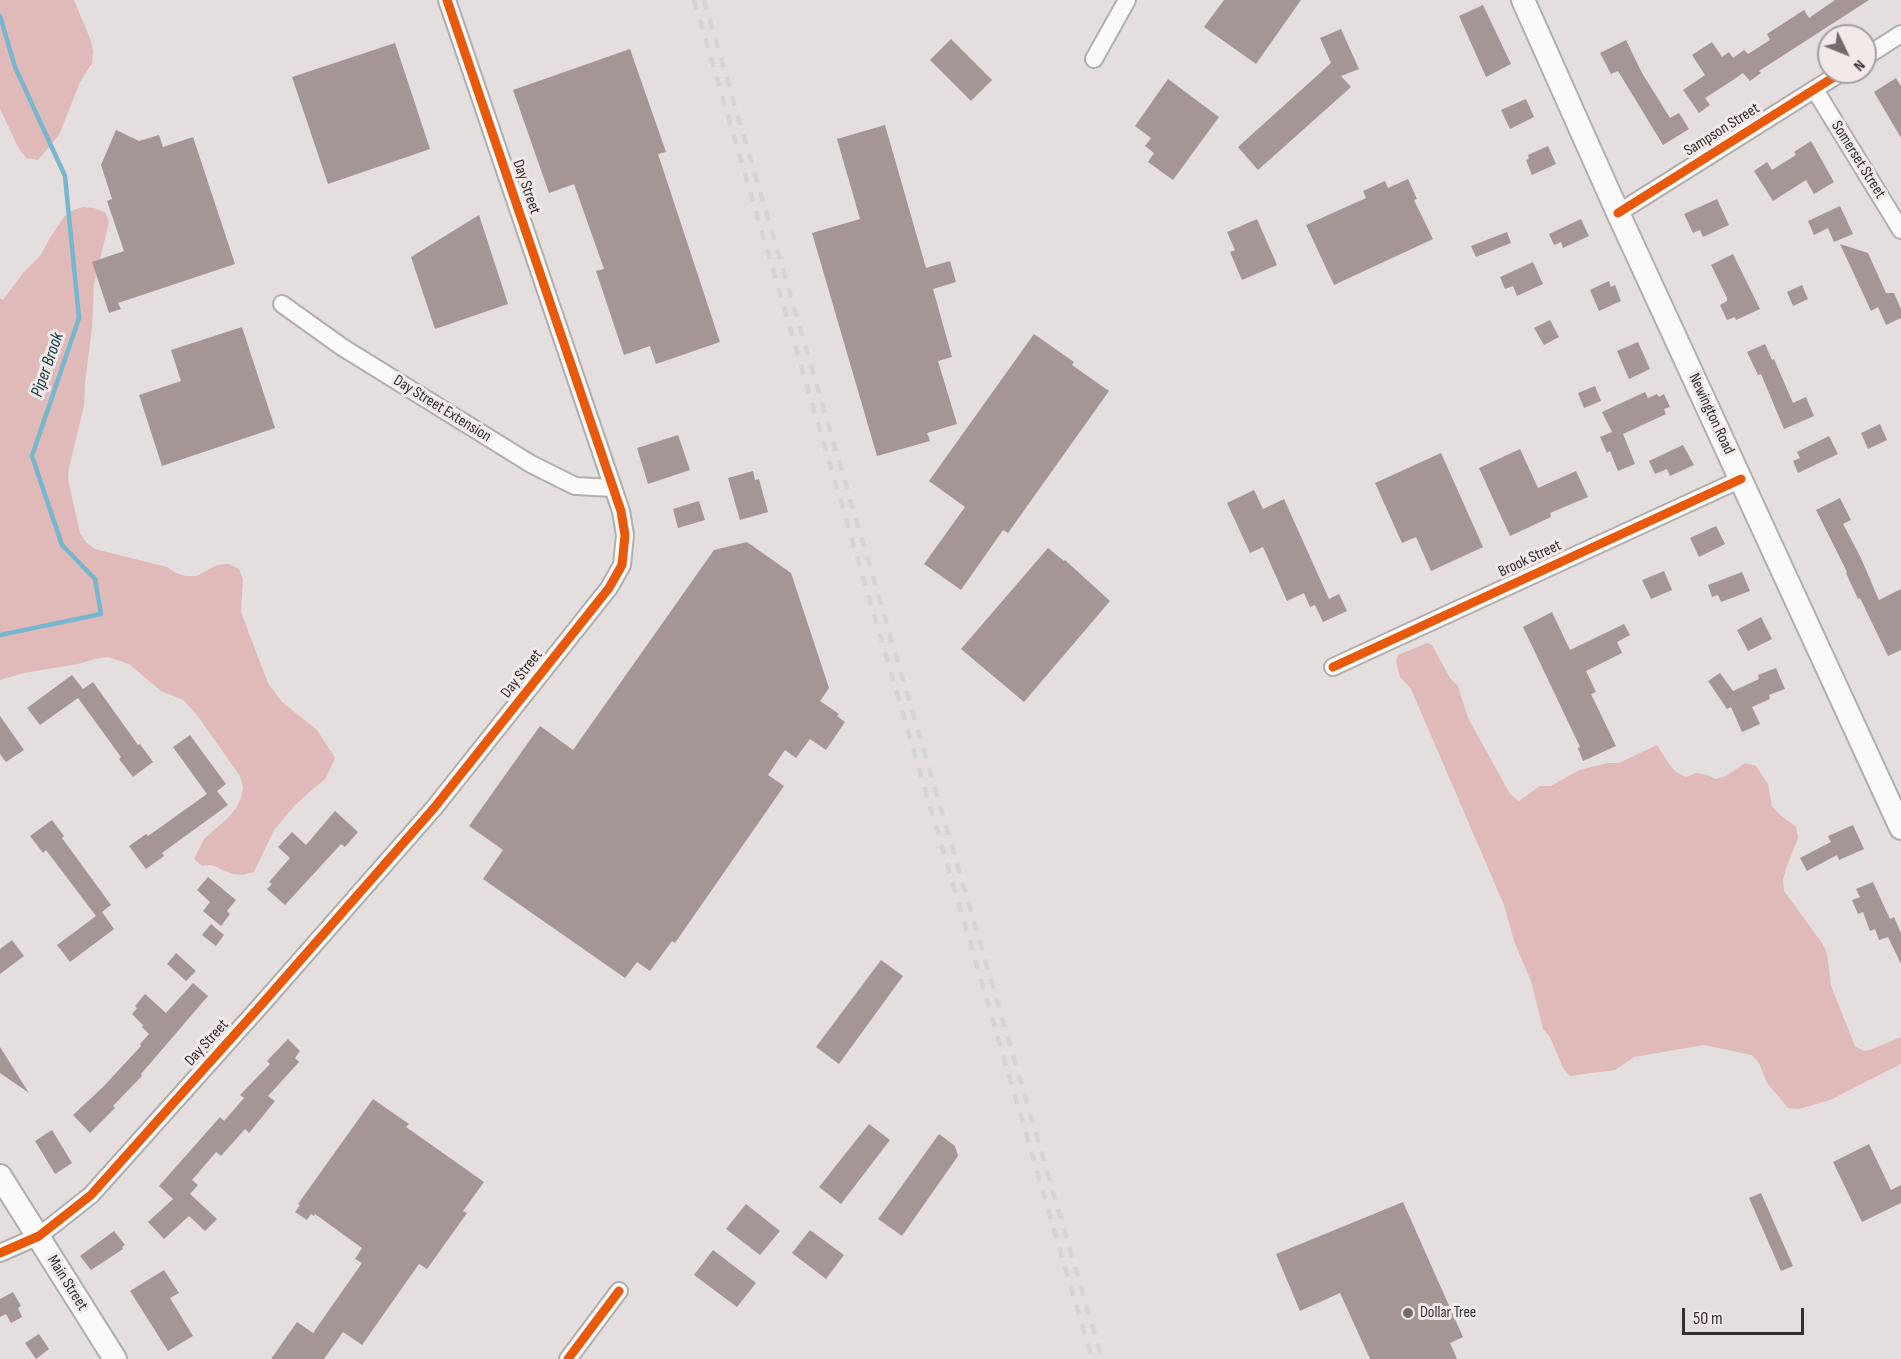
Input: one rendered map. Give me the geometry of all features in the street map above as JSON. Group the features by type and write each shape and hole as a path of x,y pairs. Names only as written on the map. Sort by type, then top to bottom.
{"main road":[{"name":"Newington Road","path":"1522,0 1901,828"},
{"name":"Main Street","path":"0,1176 115,1359"}],"street":[{"name":"Day Street","path":"0,1253 39,1236 91,1195 278,987 434,808 609,588 622,565 626,535 621,511 447,0"},
{"path":"1094,59 1127,0"},
{"path":"1877,49 1901,34"},
{"name":"Sampson Street","path":"1618,213 1824,84"},
{"name":"Somerset Street","path":"1815,90 1901,230"},
{"name":"Day Street Extension","path":"282,304 342,347 531,464 575,486 613,488"},
{"name":"Brook Street","path":"1333,666 1741,480"},
{"path":"568,1359 619,1291"}],"shaded area":[{"path":"0,0 74,0 91,41 92,63 80,82 59,135 38,160 26,158 19,149 0,109"},
{"path":"83,207 105,212 109,222 94,284 84,406 69,468 68,479 80,533 95,549 167,567 186,576 197,576 217,565 229,564 239,569 243,579 241,612 268,683 282,702 317,730 335,758 326,778 295,805 274,830 254,872 243,875 232,874 212,865 202,866 194,859 204,839 236,808 243,787 240,776 197,715 183,700 161,691 129,664 108,657 24,673 0,680 0,298 3,300 23,273 40,256 64,217 73,210"},
{"path":"1427,643 1432,645 1450,678 1458,686 1468,718 1510,794 1519,801 1540,786 1551,786 1579,770 1608,763 1619,763 1657,745 1676,772 1686,777 1696,773 1716,779 1726,776 1745,763 1756,766 1768,784 1772,806 1796,827 1798,838 1783,880 1784,891 1827,953 1831,986 1855,1046 1864,1051 1870,1050 1901,1037 1901,1064 1830,1100 1799,1109 1788,1108 1767,1083 1759,1063 1752,1055 1704,1045 1634,1057 1615,1070 1570,1076 1563,1068 1550,1037 1543,1029 1531,981 1514,941 1504,905 1411,689 1400,677 1396,661 1398,655"}],"building":[{"path":"1224,0 1301,0 1256,64 1204,27"},
{"path":"1835,0 1869,0 1832,24 1817,24 1817,34 1759,71 1761,73 1750,81 1743,73 1705,98 1710,105 1699,113 1683,90 1705,75 1692,55 1712,42 1722,57 1729,52 1733,58 1744,50 1748,54 1770,40 1767,34 1804,10 1809,18"},
{"path":"1483,5 1511,64 1486,77 1459,16"},
{"path":"1341,29 1359,69 1341,76 1351,87 1258,170 1238,147 1331,63 1320,38"},
{"path":"951,39 992,80 971,101 930,60"},
{"path":"1626,40 1642,73 1670,118 1679,113 1689,129 1663,145 1618,71 1611,74 1600,53"},
{"path":"395,43 430,149 328,184 292,77"},
{"path":"630,49 666,152 658,154 720,342 656,364 650,346 624,355 596,271 604,269 574,184 549,193 513,90"},
{"path":"1896,78 1901,86 1901,138 1874,92"},
{"path":"1168,79 1219,117 1173,180 1148,162 1154,153 1145,146 1151,138 1135,126"},
{"path":"1526,99 1534,117 1510,129 1501,110"},
{"path":"885,125 926,268 950,261 956,282 933,289 952,357 938,361 957,424 927,433 930,441 877,456 812,233 860,219 837,139"},
{"path":"116,130 139,141 159,135 163,147 193,137 235,264 118,303 121,309 109,313 92,262 124,251 107,201 112,199 101,165"},
{"path":"1811,141 1834,182 1814,194 1806,180 1773,201 1754,171 1767,162 1772,170 1796,155 1794,152"},
{"path":"1548,146 1556,164 1532,175 1526,160 1529,159 1528,155"},
{"path":"1408,179 1417,199 1414,200 1433,239 1334,285 1306,225 1366,198 1363,191 1385,181 1388,188"},
{"path":"1717,199 1729,225 1703,237 1700,230 1693,233 1684,214"},
{"path":"1840,206 1853,234 1834,242 1828,228 1814,235 1808,221"},
{"path":"479,215 508,304 435,329 411,257"},
{"path":"1257,219 1277,265 1242,280 1230,252 1235,250 1227,232"},
{"path":"1581,219 1589,236 1563,248 1561,242 1554,245 1549,234"},
{"path":"1507,232 1511,243 1476,257 1471,246"},
{"path":"1840,244 1868,253 1886,293 1894,293 1901,309 1901,318 1886,325 1878,307 1871,311"},
{"path":"1733,254 1760,309 1736,320 1735,317 1727,320 1720,305 1727,301 1727,298 1711,265"},
{"path":"1533,262 1543,284 1517,296 1513,286 1505,289 1500,277"},
{"path":"1609,281 1611,287 1615,285 1621,301 1599,311 1590,290"},
{"path":"1802,285 1808,299 1793,306 1787,292"},
{"path":"1550,320 1559,337 1544,345 1534,328"},
{"path":"242,327 275,428 162,466 139,395 181,381 171,350"},
{"path":"1034,334 1074,362 1072,365 1109,391 1008,533 1003,530 961,590 924,564 965,507 929,481"},
{"path":"1638,342 1650,369 1629,379 1617,351"},
{"path":"1765,344 1793,403 1806,397 1814,416 1784,429 1761,374 1758,375 1747,352"},
{"path":"1595,386 1601,401 1584,408 1578,393"},
{"path":"1645,392 1648,398 1664,394 1670,407 1664,409 1666,414 1623,434 1635,464 1618,471 1610,451 1607,453 1600,437 1612,432 1602,412"},
{"path":"1880,424 1887,440 1868,449 1861,433"},
{"path":"678,435 690,470 648,484 637,448"},
{"path":"1829,436 1838,454 1798,473 1793,461 1800,458 1797,452"},
{"path":"1683,445 1694,465 1670,476 1667,469 1655,474 1649,461"},
{"path":"1520,449 1538,488 1576,471 1588,497 1550,513 1551,517 1510,536 1479,468"},
{"path":"1441,453 1483,547 1431,571 1416,537 1402,543 1375,483"},
{"path":"753,471 755,480 759,479 768,512 740,520 728,478"},
{"path":"1254,490 1263,509 1284,499 1329,599 1339,594 1347,611 1323,622 1315,605 1310,607 1304,593 1287,601 1263,547 1250,553 1227,503"},
{"path":"1840,498 1851,520 1843,524 1879,600 1901,589 1901,650 1888,656 1816,510"},
{"path":"699,501 705,520 678,528 673,509"},
{"path":"1716,526 1725,544 1699,557 1690,538"},
{"path":"747,542 791,573 829,688 820,701 839,714 837,716 845,722 826,750 810,739 796,758 785,750 768,775 784,786 675,943 672,941 650,971 637,962 625,978 483,879 503,850 469,826 540,726 573,750 714,550"},
{"path":"1048,548 1065,560 1110,601 1024,702 961,649"},
{"path":"1664,571 1672,590 1651,599 1642,580"},
{"path":"1742,572 1750,591 1721,602 1718,595 1712,597 1708,585"},
{"path":"1552,612 1570,650 1624,624 1630,635 1617,642 1622,653 1586,671 1596,692 1591,694 1616,746 1583,761 1578,748 1580,747 1523,627"},
{"path":"1761,617 1772,639 1748,651 1737,630"},
{"path":"1776,668 1785,689 1769,695 1770,699 1752,707 1760,724 1742,732 1731,707 1727,709 1708,681 1720,673 1733,691 1759,679 1758,675"},
{"path":"72,675 83,689 93,682 153,762 133,777 78,698 40,725 27,708"},
{"path":"0,716 24,750 6,762 0,754"},
{"path":"190,735 226,784 217,791 228,805 162,853 164,856 146,869 129,846 146,834 148,836 207,794 173,747"},
{"path":"335,811 358,832 345,847 341,844 285,905 267,889 272,884 269,882 290,858 278,847 292,832 306,845"},
{"path":"52,820 64,836 62,838 111,905 102,912 114,929 70,962 57,945 96,916 46,850 43,853 30,836"},
{"path":"1853,825 1864,849 1839,860 1837,855 1807,871 1800,858 1831,842 1828,836"},
{"path":"208,877 236,900 227,911 230,914 221,926 203,911 210,902 197,890"},
{"path":"1873,882 1890,919 1894,917 1901,933 1901,964 1888,937 1879,940 1875,929 1870,931 1863,912 1858,914 1852,900 1860,897 1856,889"},
{"path":"211,924 224,935 216,946 202,935"},
{"path":"12,940 24,956 0,974 0,949"},
{"path":"176,953 196,971 186,981 167,964"},
{"path":"881,960 903,976 839,1064 816,1047"},
{"path":"193,983 208,996 141,1074 142,1076 113,1106 115,1108 90,1133 73,1115 103,1087 141,1046 140,1044 149,1034 132,1014 137,1008 135,1006 145,994 166,1013"},
{"path":"288,1039 300,1051 295,1058 299,1062 268,1096 275,1101 249,1133 245,1129 221,1156 216,1152 192,1180 198,1185 190,1194 217,1219 205,1231 189,1216 164,1239 148,1222 173,1199 159,1186 220,1117 224,1121 244,1098 240,1095 270,1064 267,1061"},
{"path":"0,1047 29,1093 0,1073"},
{"path":"373,1099 409,1124 406,1127 484,1182 463,1211 467,1213 427,1269 419,1264 362,1345 343,1332 324,1359 271,1359 297,1322 313,1333 362,1263 355,1259 362,1248 315,1214 314,1216 311,1214 307,1220 295,1212 300,1205 298,1204"},
{"path":"869,1124 890,1140 841,1204 819,1187"},
{"path":"52,1130 72,1163 55,1174 35,1141"},
{"path":"939,1134 955,1146 958,1156 902,1236 878,1219"},
{"path":"1869,1144 1891,1190 1901,1185 1901,1203 1862,1222 1833,1162"},
{"path":"1761,1193 1793,1266 1781,1271 1749,1198"},
{"path":"1403,1202 1463,1337 1450,1343 1457,1359 1370,1359 1340,1293 1300,1311 1276,1254"},
{"path":"746,1204 780,1231 760,1255 726,1229"},
{"path":"810,1230 844,1255 826,1279 792,1253"},
{"path":"114,1231 125,1245 123,1249 91,1270 80,1256"},
{"path":"713,1250 756,1283 737,1307 694,1275"},
{"path":"164,1270 179,1293 170,1298 193,1336 168,1351 130,1291"},
{"path":"13,1292 21,1306 18,1308 22,1317 11,1323 6,1314 0,1317 0,1299"},
{"path":"39,1334 49,1349 36,1359 25,1343"}],"waterway":[{"name":"Piper Brook","path":"0,16 15,67 65,176 79,318 32,456 62,545 95,579 101,614 0,635"}],"railway":[{"path":"694,0 1092,1359"},
{"path":"704,0 1102,1359"}],"cycle path":[{"path":"0,1253 39,1236 91,1195 434,808 609,588 622,565 625,535 621,511 447,0"},
{"path":"1618,213 1823,84"},
{"path":"1333,667 1741,479"},
{"path":"568,1359 619,1291"}],"place":[{"name":"Dollar Tree","path":"1408,1313"}]}
